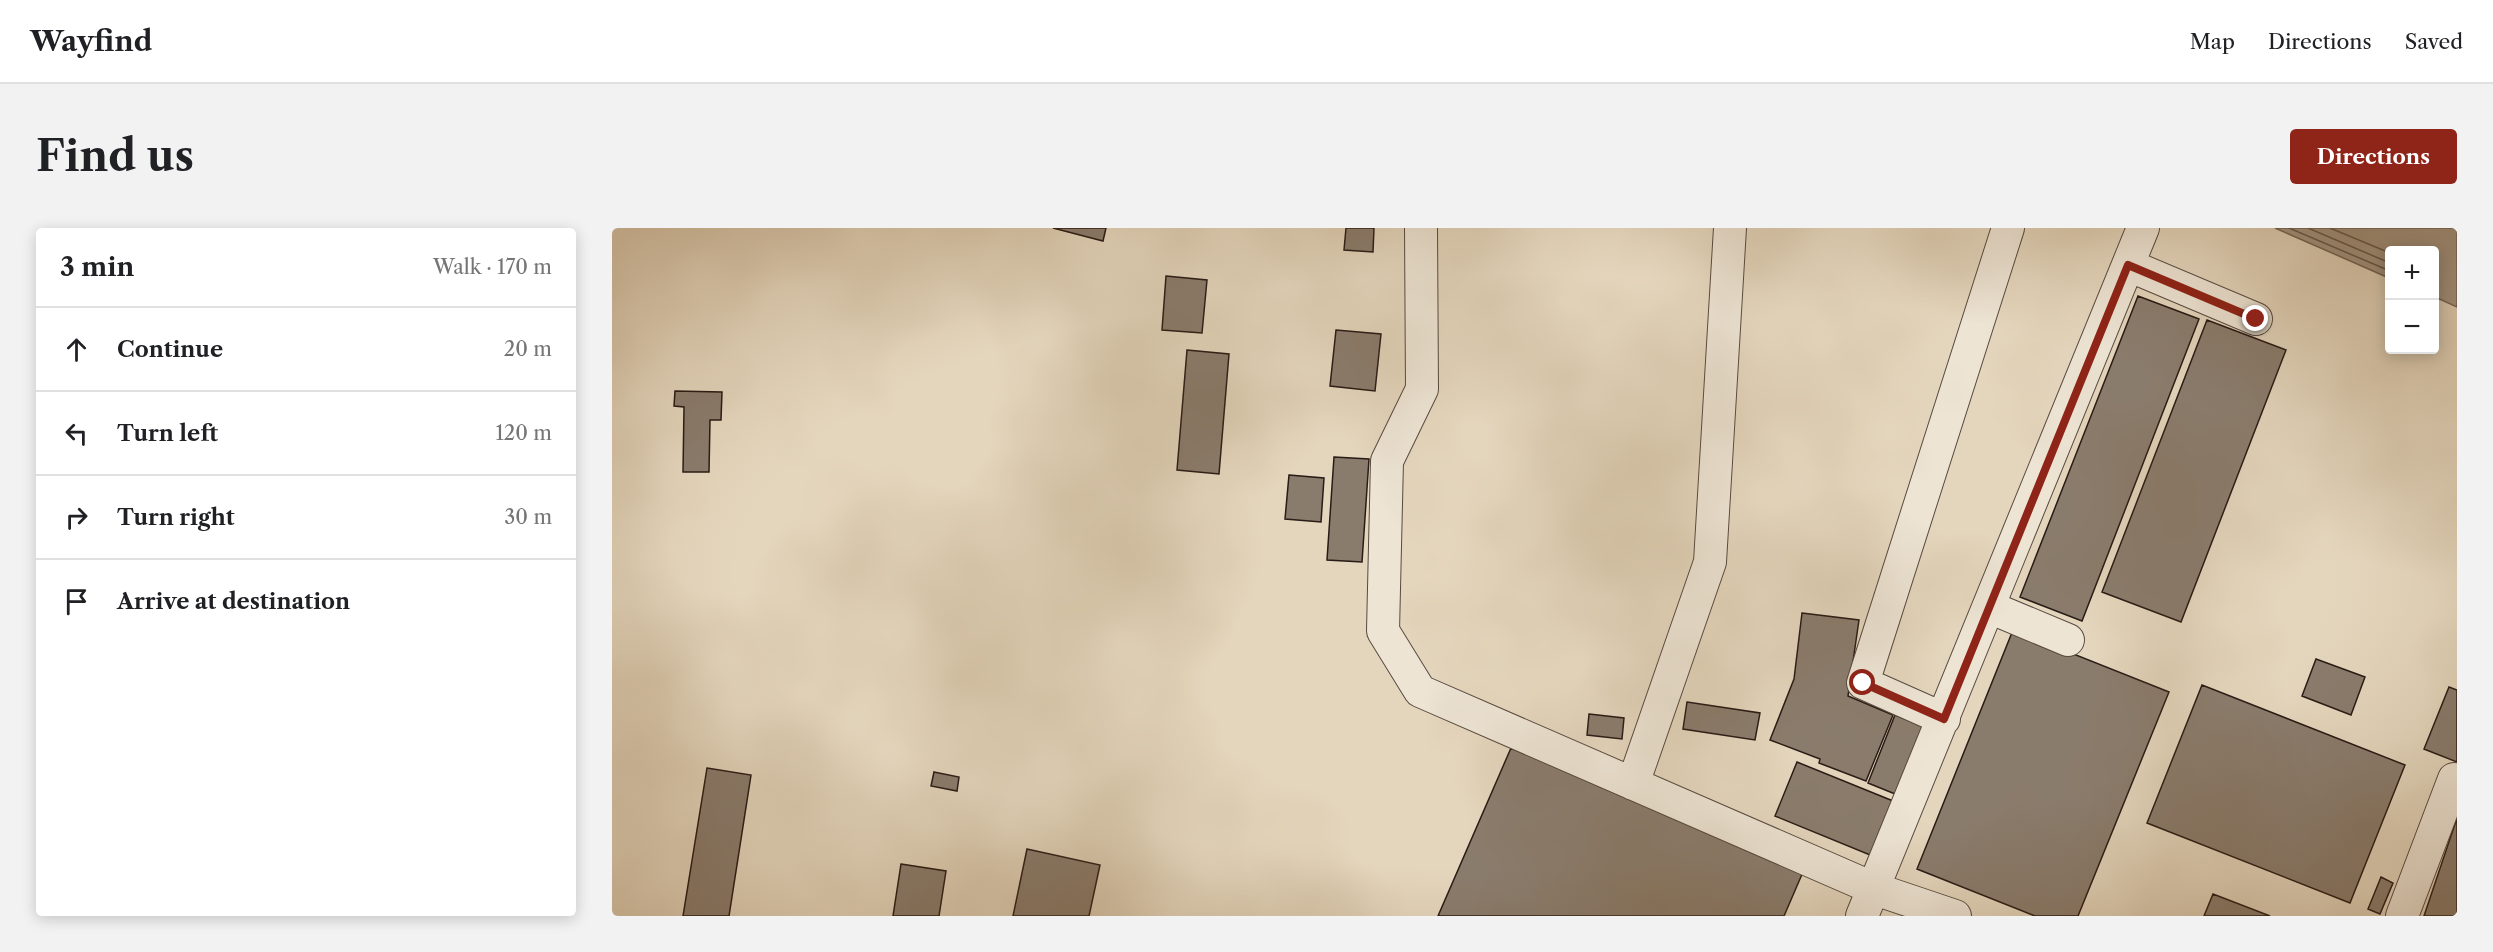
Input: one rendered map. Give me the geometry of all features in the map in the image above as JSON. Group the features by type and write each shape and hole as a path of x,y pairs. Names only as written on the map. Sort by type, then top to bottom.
{"lane":[{"path":"1421,228 1422,389 1387,461 1383,631 1419,691 1633,784 1868,902 1955,916"},
{"path":"1633,784 1710,562 1730,228"},
{"path":"1944,719 1863,683 2008,228"},
{"path":"1868,902 2143,228"},
{"path":"2128,265 2256,319"},
{"path":"1989,607 2068,640"},
{"path":"2402,916 2454,779 2457,780"}],"water":[{"path":"2275,228 2457,228 2457,307 2439,299 2439,246 2385,246 2385,276"}],"building":[{"path":"1053,228 1106,228 1103,241"},
{"path":"1346,228 1374,228 1373,252 1344,250"},
{"path":"1166,276 1207,280 1202,333 1162,330"},
{"path":"2138,296 2199,319 2082,621 2020,597"},
{"path":"2207,320 2286,350 2181,622 2102,592"},
{"path":"1336,330 1381,334 1375,391 1330,386"},
{"path":"1187,350 1229,354 1219,474 1177,470"},
{"path":"675,391 722,392 721,420 710,420 709,472 683,472 684,407 674,406"},
{"path":"1334,457 1369,459 1362,562 1327,560"},
{"path":"1289,475 1324,478 1321,522 1285,519"},
{"path":"1802,613 1859,620 1848,696 1893,715 1866,781 1819,763 1820,759 1770,740 1794,679"},
{"path":"2013,630 2169,692 2078,916 2035,916 1917,869"},
{"path":"2316,659 2365,677 2351,715 2302,696"},
{"path":"2202,685 2405,765 2350,903 2147,823"},
{"path":"2449,687 2457,690 2457,762 2424,749"},
{"path":"1687,702 1760,713 1755,740 1683,729"},
{"path":"1589,714 1624,718 1622,739 1587,735"},
{"path":"1895,715 1928,727 1900,796 1868,783"},
{"path":"1511,748 1803,872 1784,916 1438,916"},
{"path":"1797,762 1898,803 1875,857 1775,816"},
{"path":"707,768 751,775 729,916 683,916"},
{"path":"934,772 959,777 957,791 931,786"},
{"path":"2457,818 2457,916 2424,916"},
{"path":"1027,849 1100,865 1089,916 1013,916"},
{"path":"901,864 946,871 939,916 893,916"},
{"path":"2381,877 2393,883 2380,914 2368,909"},
{"path":"2213,894 2270,916 2204,916"}],"route":[{"path":"1863,683 1944,719 2128,265 2256,319"}]}
